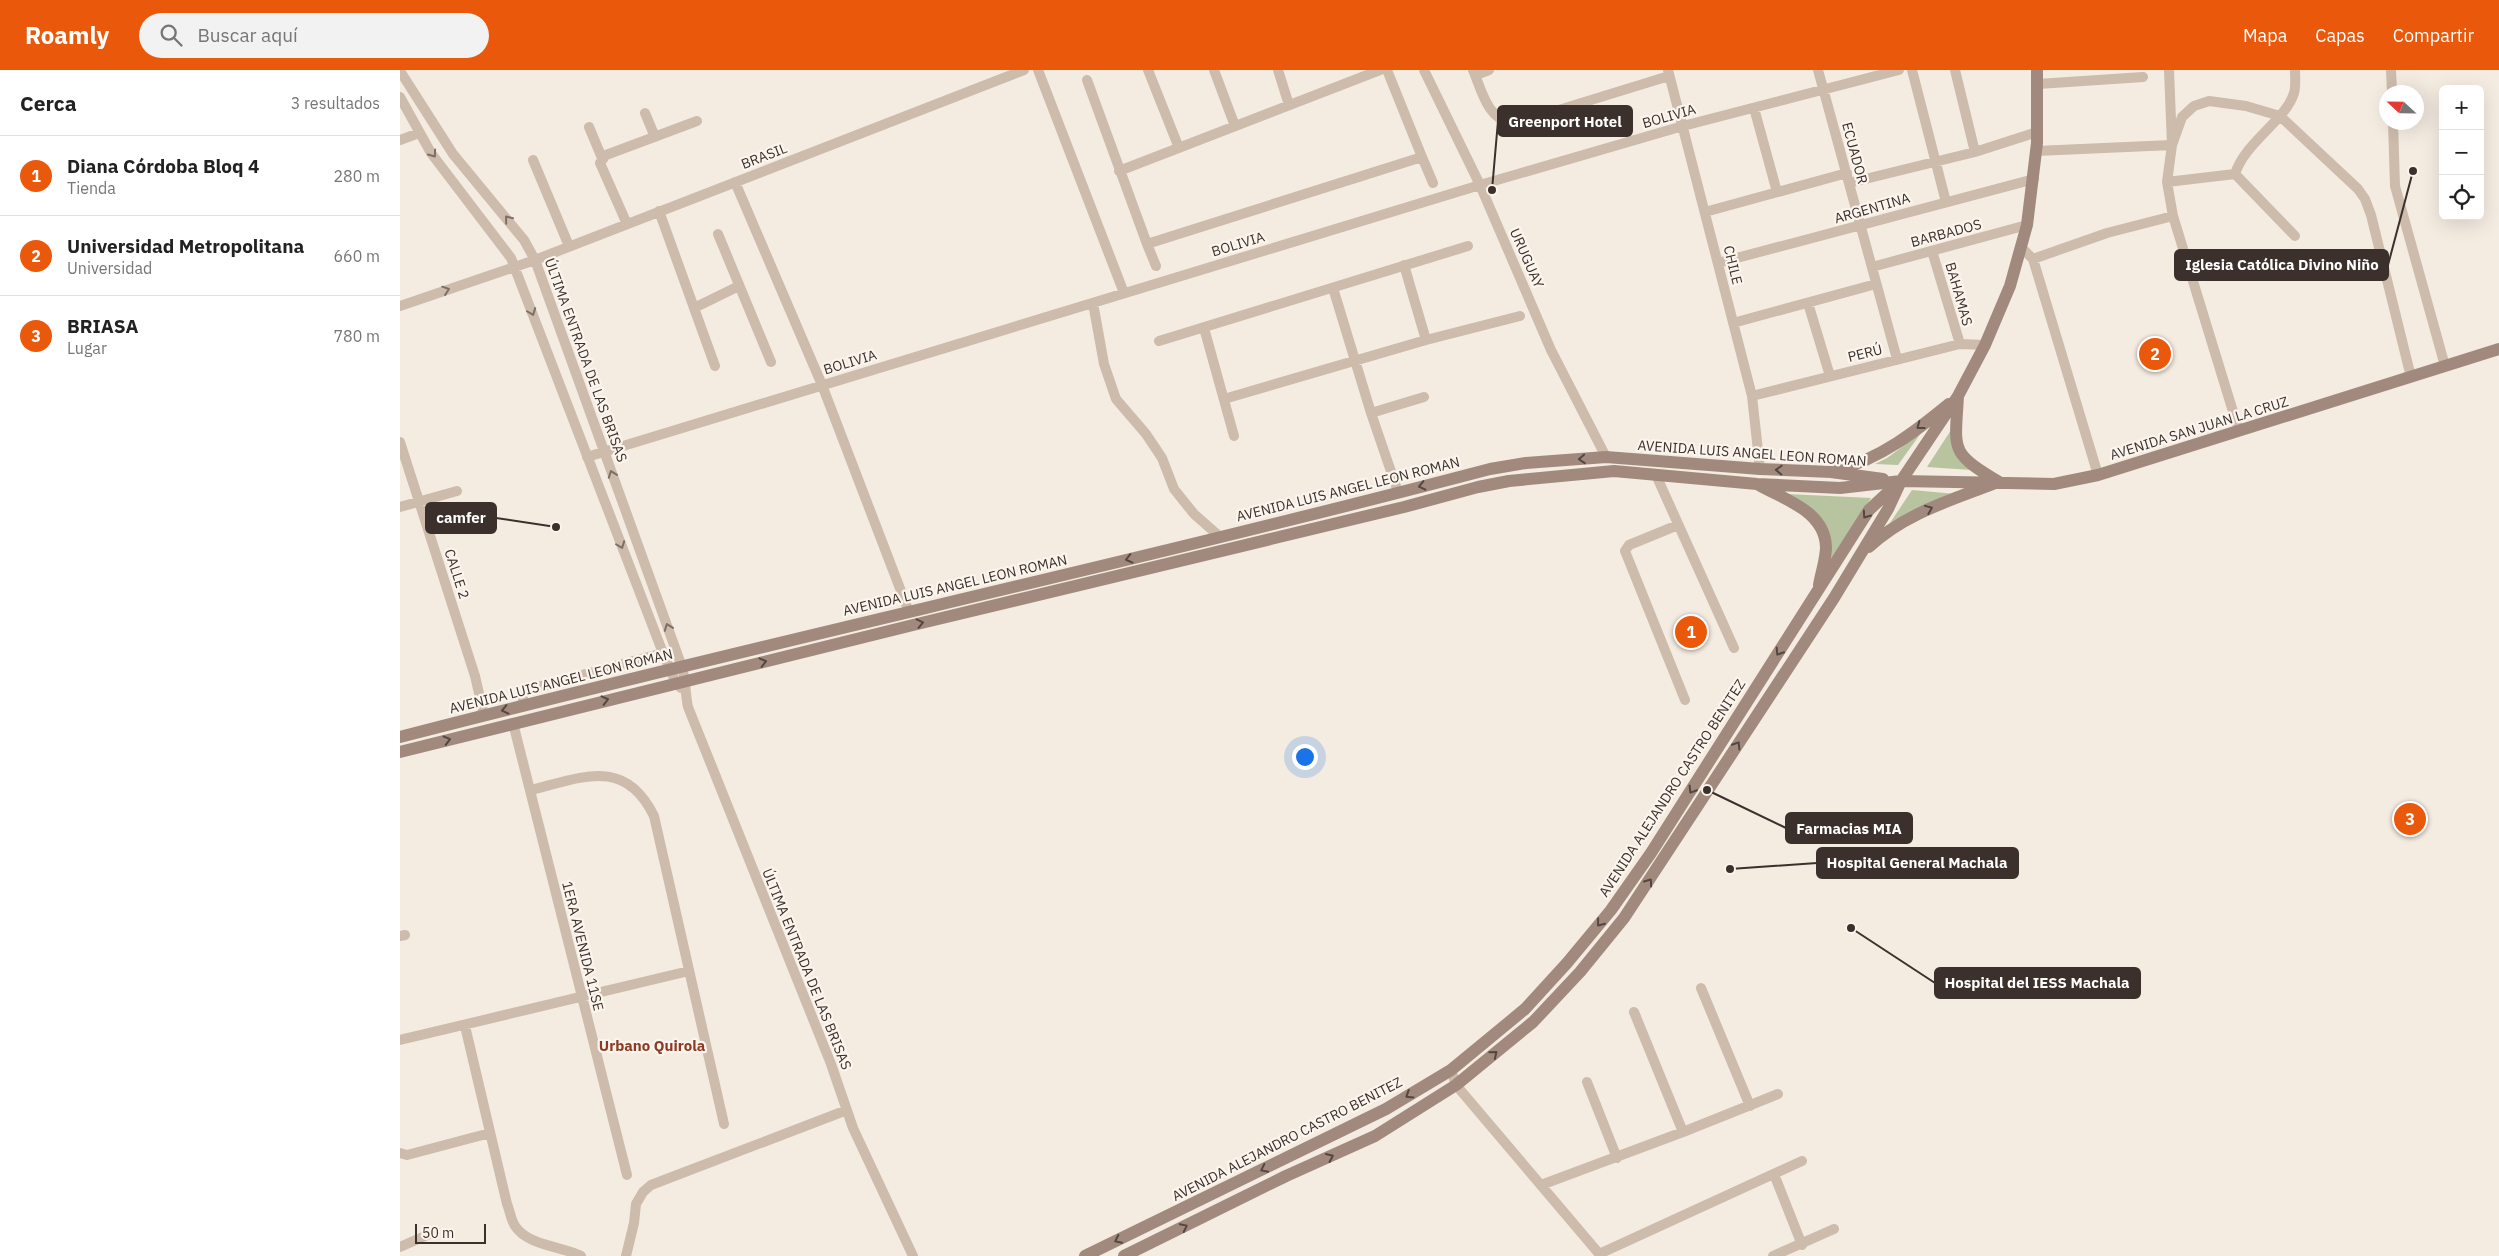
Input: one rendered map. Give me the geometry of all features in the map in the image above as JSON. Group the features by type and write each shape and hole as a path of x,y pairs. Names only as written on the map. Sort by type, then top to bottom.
{"main road":[{"name":"AVENIDA ALEJANDRO CASTRO BENITEZ","path":"1124,1256 1286,1176 1375,1136 1456,1085 1533,1022 1580,972 1624,918 1662,863 1860,556 1888,509 1900,481 1958,396 1986,345 2010,286 2026,225 2034,179 2036,152 2037,70"},
{"name":"AVENIDA SAN JUAN LA CRUZ","path":"1900,481 2054,484 2098,475 2499,349"},
{"path":"1831,472 1863,463 1886,451 1922,426 1958,396"},
{"path":"1958,396 1957,447 1969,463 1999,482"},
{"name":"AVENIDA LUIS ANGEL LEON ROMAN","path":"400,737 1490,469 1526,463 1606,457 1760,469 1831,472 1900,481"},
{"name":"AVENIDA LUIS ANGEL LEON ROMAN","path":"400,752 513,723 682,684 1140,569 1509,481 1614,471 1757,484 1840,488 1900,481"},
{"name":"AVENIDA ALEJANDRO CASTRO BENITEZ","path":"1085,1256 1386,1109 1450,1070 1525,1009 1567,963 1611,910 1677,813 1870,510 1900,481"},
{"path":"1860,556 1892,528 1912,516 1999,482"},
{"path":"1757,484 1794,503 1814,517 1824,532 1826,548 1818,590"},
{"path":"1248,544 1243,543 1243,536 1273,529 1286,519"},
{"path":"1219,536 1222,550"},
{"path":"1140,569 1160,559 1200,549 1203,543 1198,541"}],"street":[{"name":"BRASIL","path":"400,306 535,260 1024,70"},
{"path":"1038,70 1124,293"},
{"path":"1148,70 1179,148"},
{"path":"1214,70 1235,126"},
{"path":"1278,70 1290,105"},
{"path":"1119,171 1380,70"},
{"path":"1387,70 1433,183"},
{"name":"URUGUAY","path":"1424,70 1480,186 1551,350 1606,457"},
{"path":"1488,70 1474,72 1495,116 1503,122 1513,124 1669,73"},
{"name":"ECUADOR","path":"1818,70 1897,359"},
{"name":"BOLIVIA","path":"587,456 1093,302 1683,126 1900,70"},
{"path":"1912,70 1946,202"},
{"path":"1955,70 1975,152"},
{"path":"2169,70 2172,145 2167,182 2173,216 2239,431"},
{"path":"2235,174 2239,163 2280,116 2294,94 2295,70"},
{"path":"2391,70 2392,85"},
{"name":"ÚLTIMA ENTRADA DE LAS BRISAS","path":"400,71 453,154 524,240 535,260 604,450 688,707 831,1064 847,1110 913,1256"},
{"name":"CHILE","path":"1669,73 1752,396 1760,469"},
{"path":"2038,84 2144,77"},
{"path":"1087,80 1119,171 1156,266"},
{"name":"ÚLTIMA ENTRADA DE LAS BRISAS","path":"400,97 431,153 506,249 515,266 663,653 676,668"},
{"path":"2172,145 2182,116 2194,106 2209,101 2246,106 2280,116 2358,189 2366,199 2410,377"},
{"path":"1754,108 1777,192"},
{"path":"646,113 655,137"},
{"path":"602,158 698,121"},
{"path":"589,128 602,158 600,163 626,224"},
{"path":"2393,130 2395,186 2445,366"},
{"path":"1705,212 1777,192 1975,152 2037,132"},
{"path":"400,140 420,133"},
{"path":"2036,152 2172,145"},
{"path":"1147,244 1422,157"},
{"path":"533,160 569,246"},
{"path":"2167,182 2235,174"},
{"path":"2235,174 2295,236"},
{"name":"ARGENTINA","path":"1718,263 1860,227 2034,179"},
{"path":"735,182 822,385 909,612"},
{"path":"659,212 715,366"},
{"path":"2034,259 2107,233 2173,216"},
{"name":"BARBADOS","path":"1872,267 2026,225"},
{"path":"718,234 771,362"},
{"path":"1159,341 1468,246"},
{"path":"2021,247 2034,259 2098,475"},
{"name":"BAHAMAS","path":"1932,251 1960,344"},
{"path":"1404,265 1426,340"},
{"path":"1733,323 1876,284"},
{"path":"694,308 739,286"},
{"path":"1333,288 1371,413 1398,492"},
{"path":"1093,302 1104,364 1116,399 1146,434 1162,458 1174,489 1194,514 1219,536"},
{"path":"1808,303 1830,376"},
{"path":"1224,399 1356,359 1520,316"},
{"path":"1204,328 1234,436"},
{"name":"PERÚ","path":"1752,396 1960,344 1986,345"},
{"path":"1371,413 1424,397"},
{"name":"CALLE 2","path":"400,442 475,676 484,715"},
{"path":"1656,475 1734,648"},
{"path":"400,507 457,491"},
{"path":"1678,525 1629,545 1625,551 1685,700"},
{"path":"523,706 524,694 530,689 663,653"},
{"name":"1ERA AVENIDA 11SE","path":"513,723 627,1175"},
{"path":"531,790 592,775 612,777 631,785 646,799 654,816 724,1124"},
{"path":"400,1040 690,971"},
{"path":"1701,988 1750,1106"},
{"path":"1634,1012 1683,1132"},
{"path":"465,1026 507,1204 515,1226 523,1234 535,1240 581,1256"},
{"path":"1450,1070 1456,1085 1600,1255 1802,1161"},
{"path":"1587,1082 1617,1158"},
{"path":"1541,1185 1617,1158 1778,1094"},
{"path":"626,1256 634,1224 636,1204 643,1192 651,1185 847,1110"},
{"path":"400,1153 407,1155 490,1133"},
{"path":"1774,1174 1802,1245"},
{"path":"1773,1256 1802,1245 1834,1229"},
{"path":"400,1247 432,1233"}],"green space":[{"path":"1953,427 1952,441 1954,452 1960,461 1971,470 1927,467"},
{"path":"1921,433 1898,465 1875,464 1887,458"},
{"path":"1912,490 1956,494 1886,529"},
{"path":"1787,494 1871,498 1828,566 1829,547"}],"place":[{"name":"Iglesia Católica Divino Niño","path":"2413,171"},
{"name":"Greenport Hotel","path":"1492,190"},
{"name":"Universidad Metropolitana","path":"2155,354"},
{"name":"camfer","path":"556,527"},
{"name":"Diana Córdoba Bloq 4","path":"1691,632"},
{"name":"Farmacias MIA","path":"1707,790"},
{"name":"BRIASA","path":"2410,819"},
{"name":"Hospital General Machala","path":"1730,869"},
{"name":"Hospital del IESS Machala","path":"1851,928"}],"district":[{"name":"Urbano Quirola","path":"652,1045"}]}
